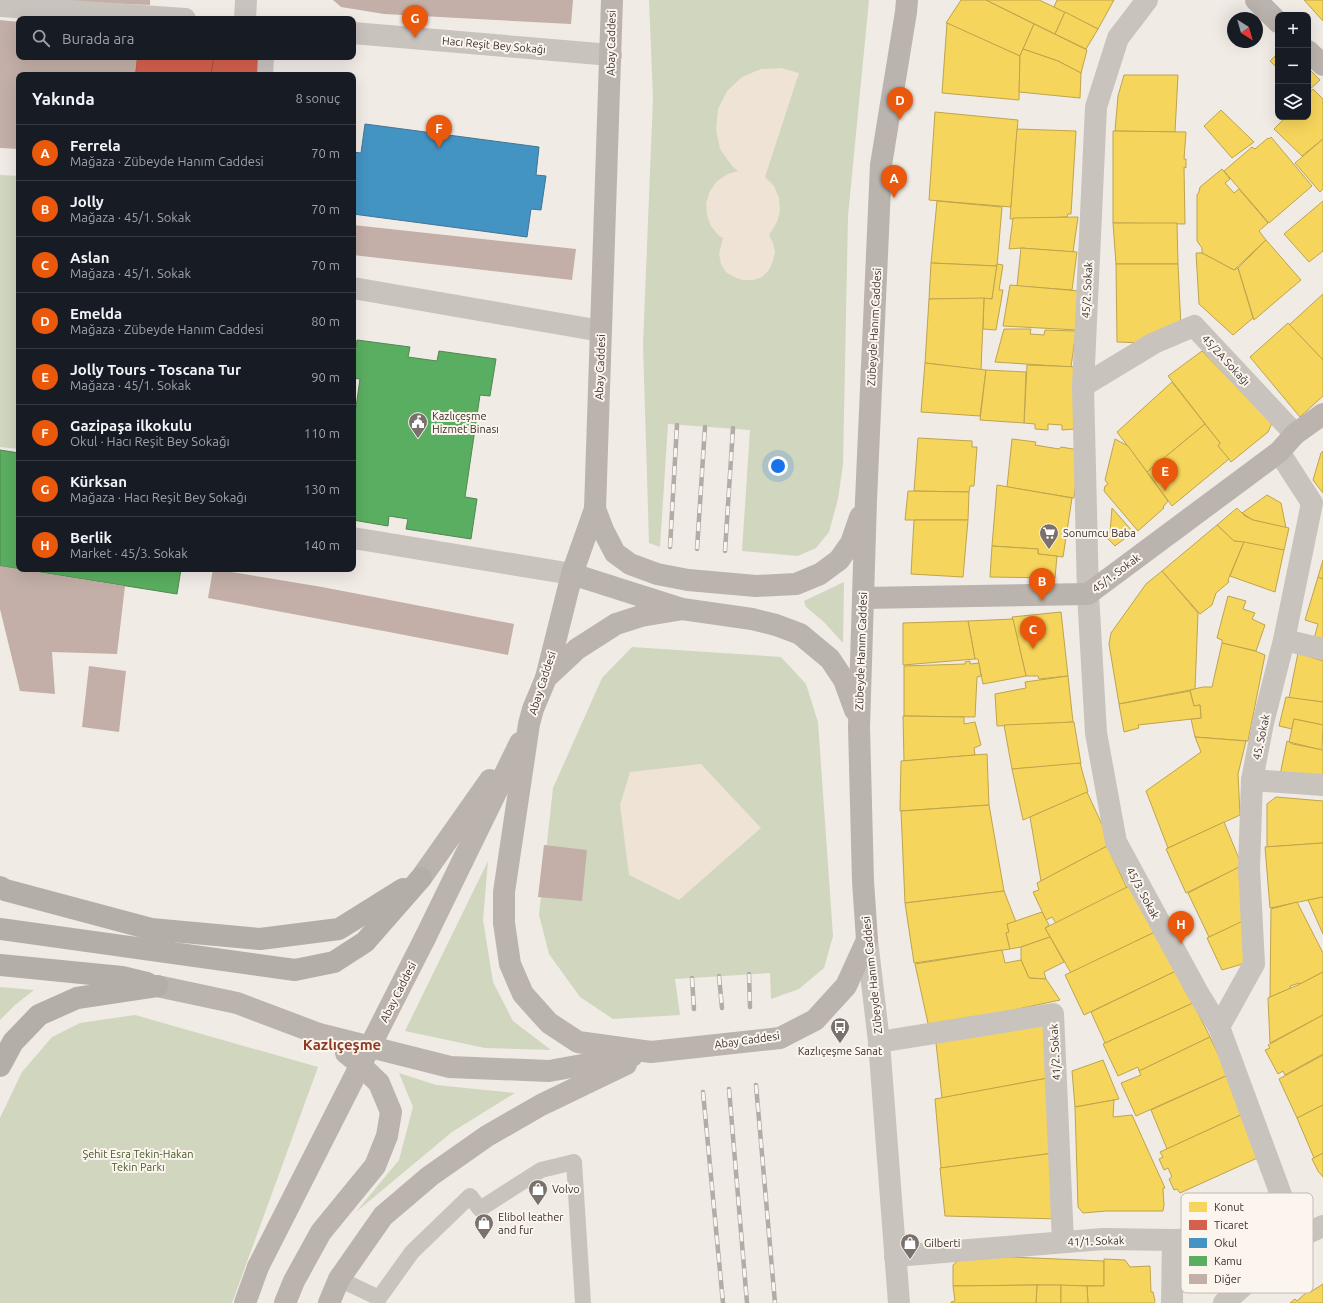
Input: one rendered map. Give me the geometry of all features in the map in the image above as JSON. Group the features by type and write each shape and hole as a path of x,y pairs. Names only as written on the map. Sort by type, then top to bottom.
{"highway":[{"path":"0,887 5,890 151,929 260,939 339,929 421,878"},
{"path":"0,929 294,970 334,962 366,942 421,878"},
{"path":"0,965 122,977 157,986"},
{"path":"0,1066 13,1042 39,1015 77,998 157,986"}],"main road":[{"name":"Abay Caddesi","path":"612,0 595,509 572,574 546,678 533,709 530,724 504,892 504,923 510,964 523,994 549,1023 578,1042 651,1052 780,1038 815,1020 846,986 867,940"},
{"path":"1256,0 1275,19"},
{"name":"Zübeyde Hanım Caddesi","path":"867,940 863,881 859,726 866,500 881,165 909,4"},
{"path":"1311,54 1323,65"},
{"name":"45/1. Sokak","path":"863,598 1088,594 1279,452 1295,434 1323,414"},
{"path":"595,509 603,530 615,552 630,564 657,574 688,580 756,586 796,584 820,574 839,560 850,543 866,500"},
{"path":"572,574 682,609 776,625 800,634 830,660 844,680 854,705 859,726"},
{"path":"546,678 578,649 616,624 641,616 682,609"},
{"name":"Abay Caddesi","path":"245,1303 258,1267 425,938 530,724"},
{"path":"421,878 530,724"},
{"path":"157,986 237,1003 319,1034 450,1067 549,1071 651,1052"},
{"path":"285,1303 294,1281 321,1232 375,1166 387,1136 391,1112 379,1083 356,1061 319,1034"},
{"name":"Abay Caddesi","path":"329,1303 339,1279 383,1216 430,1176 487,1136 541,1105 651,1052"}],"street":[{"path":"246,0 246,16"},
{"name":"45/2. Sokak","path":"1088,594 1083,386 1096,107 1118,38 1147,0"},
{"path":"0,6 142,16"},
{"name":"Hacı Reşit Bey Sokağı","path":"356,33 611,55"},
{"path":"356,289 601,331"},
{"name":"45/2A Sokağı","path":"1083,386 1154,343 1194,326 1295,434"},
{"name":"45. Sokak","path":"1220,1027 1254,964 1249,868 1252,780 1263,723 1317,505 1279,452"},
{"path":"356,538 572,574"},
{"name":"45/3. Sokak","path":"1088,594 1096,732 1116,842 1198,993 1220,1027 1281,1193"},
{"path":"1284,640 1323,649"},
{"path":"1252,780 1323,785"},
{"name":"Zübeyde Hanım Caddesi","path":"867,940 879,1042 899,1303"},
{"name":"41/2. Sokak","path":"879,1042 1053,1014 1063,1242"},
{"path":"1313,1231 1323,1226"},
{"name":"41/1. Sokak","path":"895,1256 1103,1239 1181,1240"},
{"path":"1172,1303 1173,1240"},
{"path":"1224,1303 1235,1293"}],"lane":[{"path":"265,72 266,60"},
{"path":"339,1279 379,1298 412,1252 470,1196 480,1209 541,1170 574,1162 583,1303"}],"green space":[{"path":"649,0 869,0 848,216 843,464 838,499 829,532 816,548 798,556 742,551 750,430 668,424 660,547 649,543 643,345 653,98"},
{"path":"0,175 16,176 16,449 0,447"},
{"path":"844,582 843,643 824,622 806,607 804,601"},
{"path":"632,647 781,657 806,684 818,722 833,936 824,968 799,989 771,999 770,973 675,979 680,1015 613,1019 580,997 549,954 539,915 553,788 602,678"},
{"path":"488,861 483,920 493,982 513,1021 551,1050 485,1048 405,1031"},
{"path":"0,987 34,990 15,1005 0,1020"},
{"name":"Şehit Esra Tekin-Hakan Tekin Parkı","path":"135,1015 318,1067 232,1303 0,1303 0,1118 22,1072 52,1037 80,1023"},
{"path":"399,1073 436,1085 515,1093 452,1132 356,1212 399,1160 413,1107"}],"shaded area":[{"path":"781,68 799,73 765,177 774,186 779,198 780,211 777,222 769,235 775,252 769,270 762,277 753,280 743,280 726,272 721,264 719,254 723,238 718,235 711,226 707,215 706,203 710,191 717,181 728,174 738,171 732,166 720,149 716,129 718,109 727,91 742,77 761,69"},
{"path":"701,764 761,828 679,900 629,875 620,805 630,772"}],"building: Konut":[{"path":"961,0 986,0 1034,24 1020,56 946,23"},
{"path":"986,0 1039,0 1065,12 1055,34"},
{"path":"1057,0 1114,0 1098,29 1054,7"},
{"path":"1304,0 1323,0 1323,21"},
{"path":"1065,12 1098,29 1086,49 1055,34"},
{"path":"947,23 1020,56 1019,100 942,93"},
{"path":"1034,24 1087,50 1081,73 1058,61 1023,49"},
{"path":"1023,49 1058,61 1081,73 1080,98 1019,92 1020,56"},
{"path":"1275,56 1275,66 1270,61"},
{"path":"1311,71 1320,80 1311,88"},
{"path":"1124,75 1178,75 1175,132 1115,131 1118,96"},
{"path":"1313,89 1323,99 1323,139 1302,156 1274,129 1283,120 1311,120 1311,91"},
{"path":"1221,110 1254,142 1232,158 1204,126"},
{"path":"935,112 1018,120 1011,207 929,200"},
{"path":"1017,129 1076,131 1071,214 1068,214 1067,217 1010,219"},
{"path":"1113,131 1186,132 1184,159 1186,159 1186,168 1184,167 1185,224 1113,223"},
{"path":"1271,137 1312,186 1269,223 1224,171 1252,147 1255,149"},
{"path":"1323,139 1323,189 1320,192 1295,163"},
{"path":"1222,169 1230,179 1225,183 1234,193 1239,189 1268,223 1259,231 1266,240 1234,270 1202,253 1202,248 1197,241 1197,195 1200,187"},
{"path":"937,201 1002,207 997,266 931,263"},
{"path":"1323,201 1323,251 1309,262 1284,234"},
{"path":"1078,217 1073,252 1021,248 1009,249 1013,218"},
{"path":"1113,223 1177,223 1178,264 1116,264"},
{"path":"1266,240 1301,280 1254,320 1238,268"},
{"path":"1021,248 1077,252 1072,290 1017,286"},
{"path":"1196,253 1202,253 1234,270 1238,268 1253,318 1233,335 1199,304"},
{"path":"931,263 997,266 992,299 929,299"},
{"path":"997,264 1003,265 999,290 1003,290 996,330 983,329 984,298 992,299"},
{"path":"1116,264 1178,264 1181,328 1147,343 1117,342"},
{"path":"1010,285 1079,291 1078,330 1003,326"},
{"path":"1323,294 1323,360 1289,325"},
{"path":"984,298 981,370 925,363 929,299"},
{"path":"1288,323 1323,360 1323,396 1300,417 1250,357"},
{"path":"1004,329 1031,329 1030,334 1044,335 1045,330 1076,331 1071,367 995,362"},
{"path":"1202,351 1272,423 1268,432 1231,462 1218,446 1220,443 1168,376"},
{"path":"925,363 986,370 980,416 921,412"},
{"path":"1027,365 1081,367 1075,429 1062,430 1062,425 1048,424 1048,430 1035,429 1035,424 1024,423"},
{"path":"986,370 1026,372 1024,423 980,420"},
{"path":"1172,382 1205,424 1147,472 1117,432"},
{"path":"1205,424 1220,443 1218,446 1229,459 1172,506 1147,472"},
{"path":"918,438 972,441 972,447 977,447 974,486 970,486 969,492 914,491"},
{"path":"1012,439 1036,442 1035,445 1059,449 1061,447 1079,450 1074,498 1007,487"},
{"path":"1115,439 1128,446 1168,501 1163,507 1164,508 1138,531 1104,491 1105,486 1108,484 1105,480"},
{"path":"1323,451 1323,493 1313,480 1321,453"},
{"path":"997,485 1072,498 1063,557 1038,554 1038,549 992,546"},
{"path":"908,491 969,492 968,520 905,520"},
{"path":"1267,495 1281,503 1286,528 1253,520 1242,513"},
{"path":"1112,508 1133,532 1115,546 1106,537 1110,532"},
{"path":"1237,508 1245,516 1253,520 1289,528 1284,550 1234,541 1217,525"},
{"path":"914,520 968,520 963,577 911,574"},
{"path":"1217,525 1234,541 1244,542 1228,580 1229,582 1216,593 1212,605 1200,614 1162,571"},
{"path":"1244,542 1284,550 1275,592 1230,576"},
{"path":"992,546 1038,549 1038,554 1057,556 1055,578 990,577"},
{"path":"1323,560 1323,579 1318,577"},
{"path":"1162,571 1198,613 1195,689 1119,704 1109,644 1111,633 1146,584"},
{"path":"1318,577 1323,579 1323,642 1314,639 1318,624 1305,620"},
{"path":"1228,596 1246,601 1243,609 1255,613 1252,619 1265,625 1256,651 1222,643 1222,640 1217,638"},
{"path":"1061,612 1068,676 1039,679 1038,676 1026,676 1012,617"},
{"path":"1013,619 1026,676 983,684 978,659 975,659 968,621"},
{"path":"968,621 975,659 903,665 903,623"},
{"path":"1222,643 1265,655 1248,741 1195,737 1191,719 1201,718 1200,705 1194,706 1190,690 1203,687 1212,687"},
{"path":"1298,653 1323,661 1323,702 1289,698"},
{"path":"970,661 970,664 979,663 981,676 977,677 975,717 904,716 904,666 965,664 965,662"},
{"path":"1068,676 1073,722 997,726 995,694 1026,688 1025,682"},
{"path":"1190,691 1194,706 1200,705 1201,718 1138,725 1139,728 1124,732 1119,704"},
{"path":"1286,697 1323,702 1323,725 1294,719 1292,729 1279,726"},
{"path":"903,716 964,717 964,724 975,722 981,745 974,748 975,755 904,761"},
{"path":"1294,719 1323,725 1322,750 1289,742"},
{"path":"1074,722 1081,764 1012,769 1004,725"},
{"path":"1195,737 1246,741 1238,774 1240,815 1168,848 1146,791 1201,752"},
{"path":"1287,741 1293,744 1323,750 1323,782 1280,775"},
{"path":"987,754 989,805 900,811 901,761"},
{"path":"1080,763 1088,792 1023,820 1012,769"},
{"path":"1087,792 1111,844 1041,881 1030,817"},
{"path":"1276,797 1323,801 1323,843 1267,847 1267,804"},
{"path":"989,805 1004,891 905,903 901,811"},
{"path":"1224,822 1242,866 1186,893 1166,849"},
{"path":"1323,843 1323,897 1270,908 1265,847"},
{"path":"1107,846 1127,888 1056,923 1052,917 1046,920 1033,892 1039,890 1037,883"},
{"path":"1239,867 1244,921 1209,937 1188,893"},
{"path":"1133,884 1157,931 1071,973 1045,928"},
{"path":"1004,891 1016,922 1007,924 1009,932 1006,933 1010,949 914,963 905,903"},
{"path":"1323,897 1323,934 1308,900"},
{"path":"1297,902 1323,953 1323,972 1300,984 1290,986 1291,988 1270,997 1271,909"},
{"path":"1042,912 1049,925 1045,928 1050,937 1021,947 1010,949 1006,933 1009,932 1007,924"},
{"path":"1245,920 1246,963 1222,970 1207,938"},
{"path":"1157,931 1178,970 1084,1015 1065,975"},
{"path":"1050,937 1064,962 1044,972 1046,979 1029,978 1021,960 1021,947"},
{"path":"1002,950 1005,963 1021,960 1029,978 1046,979 1060,1000 929,1028 915,964"},
{"path":"1178,970 1193,1003 1105,1043 1091,1012"},
{"path":"1323,972 1323,1015 1270,1043 1268,998"},
{"path":"1193,1003 1210,1037 1139,1071 1138,1067 1118,1076 1103,1044"},
{"path":"1323,1015 1323,1054 1285,1075 1283,1071 1278,1074 1265,1050 1270,1048 1268,1045"},
{"path":"1044,1022 1048,1078 942,1098 936,1043"},
{"path":"1210,1037 1228,1075 1136,1116 1121,1083 1141,1075 1139,1071"},
{"path":"1323,1055 1323,1105 1297,1118 1279,1079"},
{"path":"1103,1060 1119,1099 1075,1107 1072,1071"},
{"path":"1228,1075 1245,1113 1167,1149 1151,1110"},
{"path":"1048,1078 1054,1153 941,1168 935,1099"},
{"path":"1114,1100 1113,1117 1132,1115 1165,1188 1163,1188 1163,1211 1106,1211 1083,1213 1078,1207 1075,1107"},
{"path":"1323,1105 1323,1153 1314,1158 1297,1118"},
{"path":"1245,1113 1264,1155 1180,1193 1177,1189 1174,1190 1169,1179 1172,1177 1168,1168 1164,1170 1159,1159 1163,1157 1160,1152"},
{"path":"1054,1153 1059,1219 945,1216 940,1168"},
{"path":"1323,1153 1323,1177 1312,1159"},
{"path":"965,1255 1104,1261 1104,1286 953,1286 953,1265"},
{"path":"1104,1259 1125,1260 1130,1267 1150,1266 1151,1292 1153,1292 1154,1303 1088,1303 1087,1286 1104,1286"},
{"path":"1323,1284 1323,1303 1290,1303 1295,1299 1297,1301 1306,1293 1313,1293 1313,1290"},
{"path":"1037,1285 1061,1285 1061,1303 1036,1303"},
{"path":"1037,1285 1036,1303 951,1303 955,1301 953,1286"},
{"path":"1061,1285 1087,1286 1088,1303 1061,1303"}],"building: Ticaret":[{"path":"137,60 214,60 212,72 135,72"},
{"path":"214,60 262,60 260,72 212,72"}],"building: Okul":[{"path":"365,124 539,147 536,175 546,176 541,210 531,209 527,237 356,214 356,152 361,153"}],"building: Kamu":[{"path":"357,340 410,347 408,357 437,361 439,351 496,359 490,396 480,395 465,497 477,499 471,539 406,529 408,519 389,516 388,526 356,521 356,407 360,379 356,378"},
{"path":"0,450 16,453 16,569 0,566"},
{"path":"39,572 181,572 177,594"}],"building: Diğer":[{"path":"150,0 150,5 48,1"},
{"path":"333,0 573,0 571,24 384,14 341,7"},
{"path":"0,20 16,22 16,60 137,60 135,72 16,72 16,149 0,148"},
{"path":"356,225 576,249 572,280 356,255"},
{"path":"0,566 16,569 16,572 38,572 125,586 117,654 52,652 55,694 20,691 0,609"},
{"path":"212,572 231,572 322,587 514,624 508,655 208,598"},
{"path":"89,666 126,671 119,732 82,727"},
{"path":"544,845 587,850 582,901 538,897"}],"railway":[{"path":"670,547 677,425"},
{"path":"697,549 705,427"},
{"path":"725,551 733,428"},
{"path":"749,974 750,1007"},
{"path":"719,976 722,1008"},
{"path":"692,978 694,1009"},
{"path":"756,1085 775,1303"},
{"path":"729,1089 747,1303"},
{"path":"703,1092 723,1303"}],"place":[{"name":"Kürksan","path":"415,38"},
{"name":"Emelda","path":"900,120"},
{"name":"Gazipaşa ilkokulu","path":"439,148"},
{"name":"Ferrela","path":"894,198"},
{"name":"Kazlıçeşme Hizmet Binası","path":"418,439"},
{"name":"Jolly Tours - Toscana Tur","path":"1165,491"},
{"name":"Sonumcu Baba","path":"1049,550"},
{"name":"Jolly","path":"1042,601"},
{"name":"Aslan","path":"1033,649"},
{"name":"Berlik","path":"1181,944"},
{"name":"Kazlıçeşme Sanat","path":"840,1044"},
{"name":"Volvo","path":"538,1206"},
{"name":"Elibol leather and fur","path":"484,1240"},
{"name":"Gilberti","path":"910,1260"}],"district":[{"name":"Kazlıçeşme","path":"342,1044"}]}
